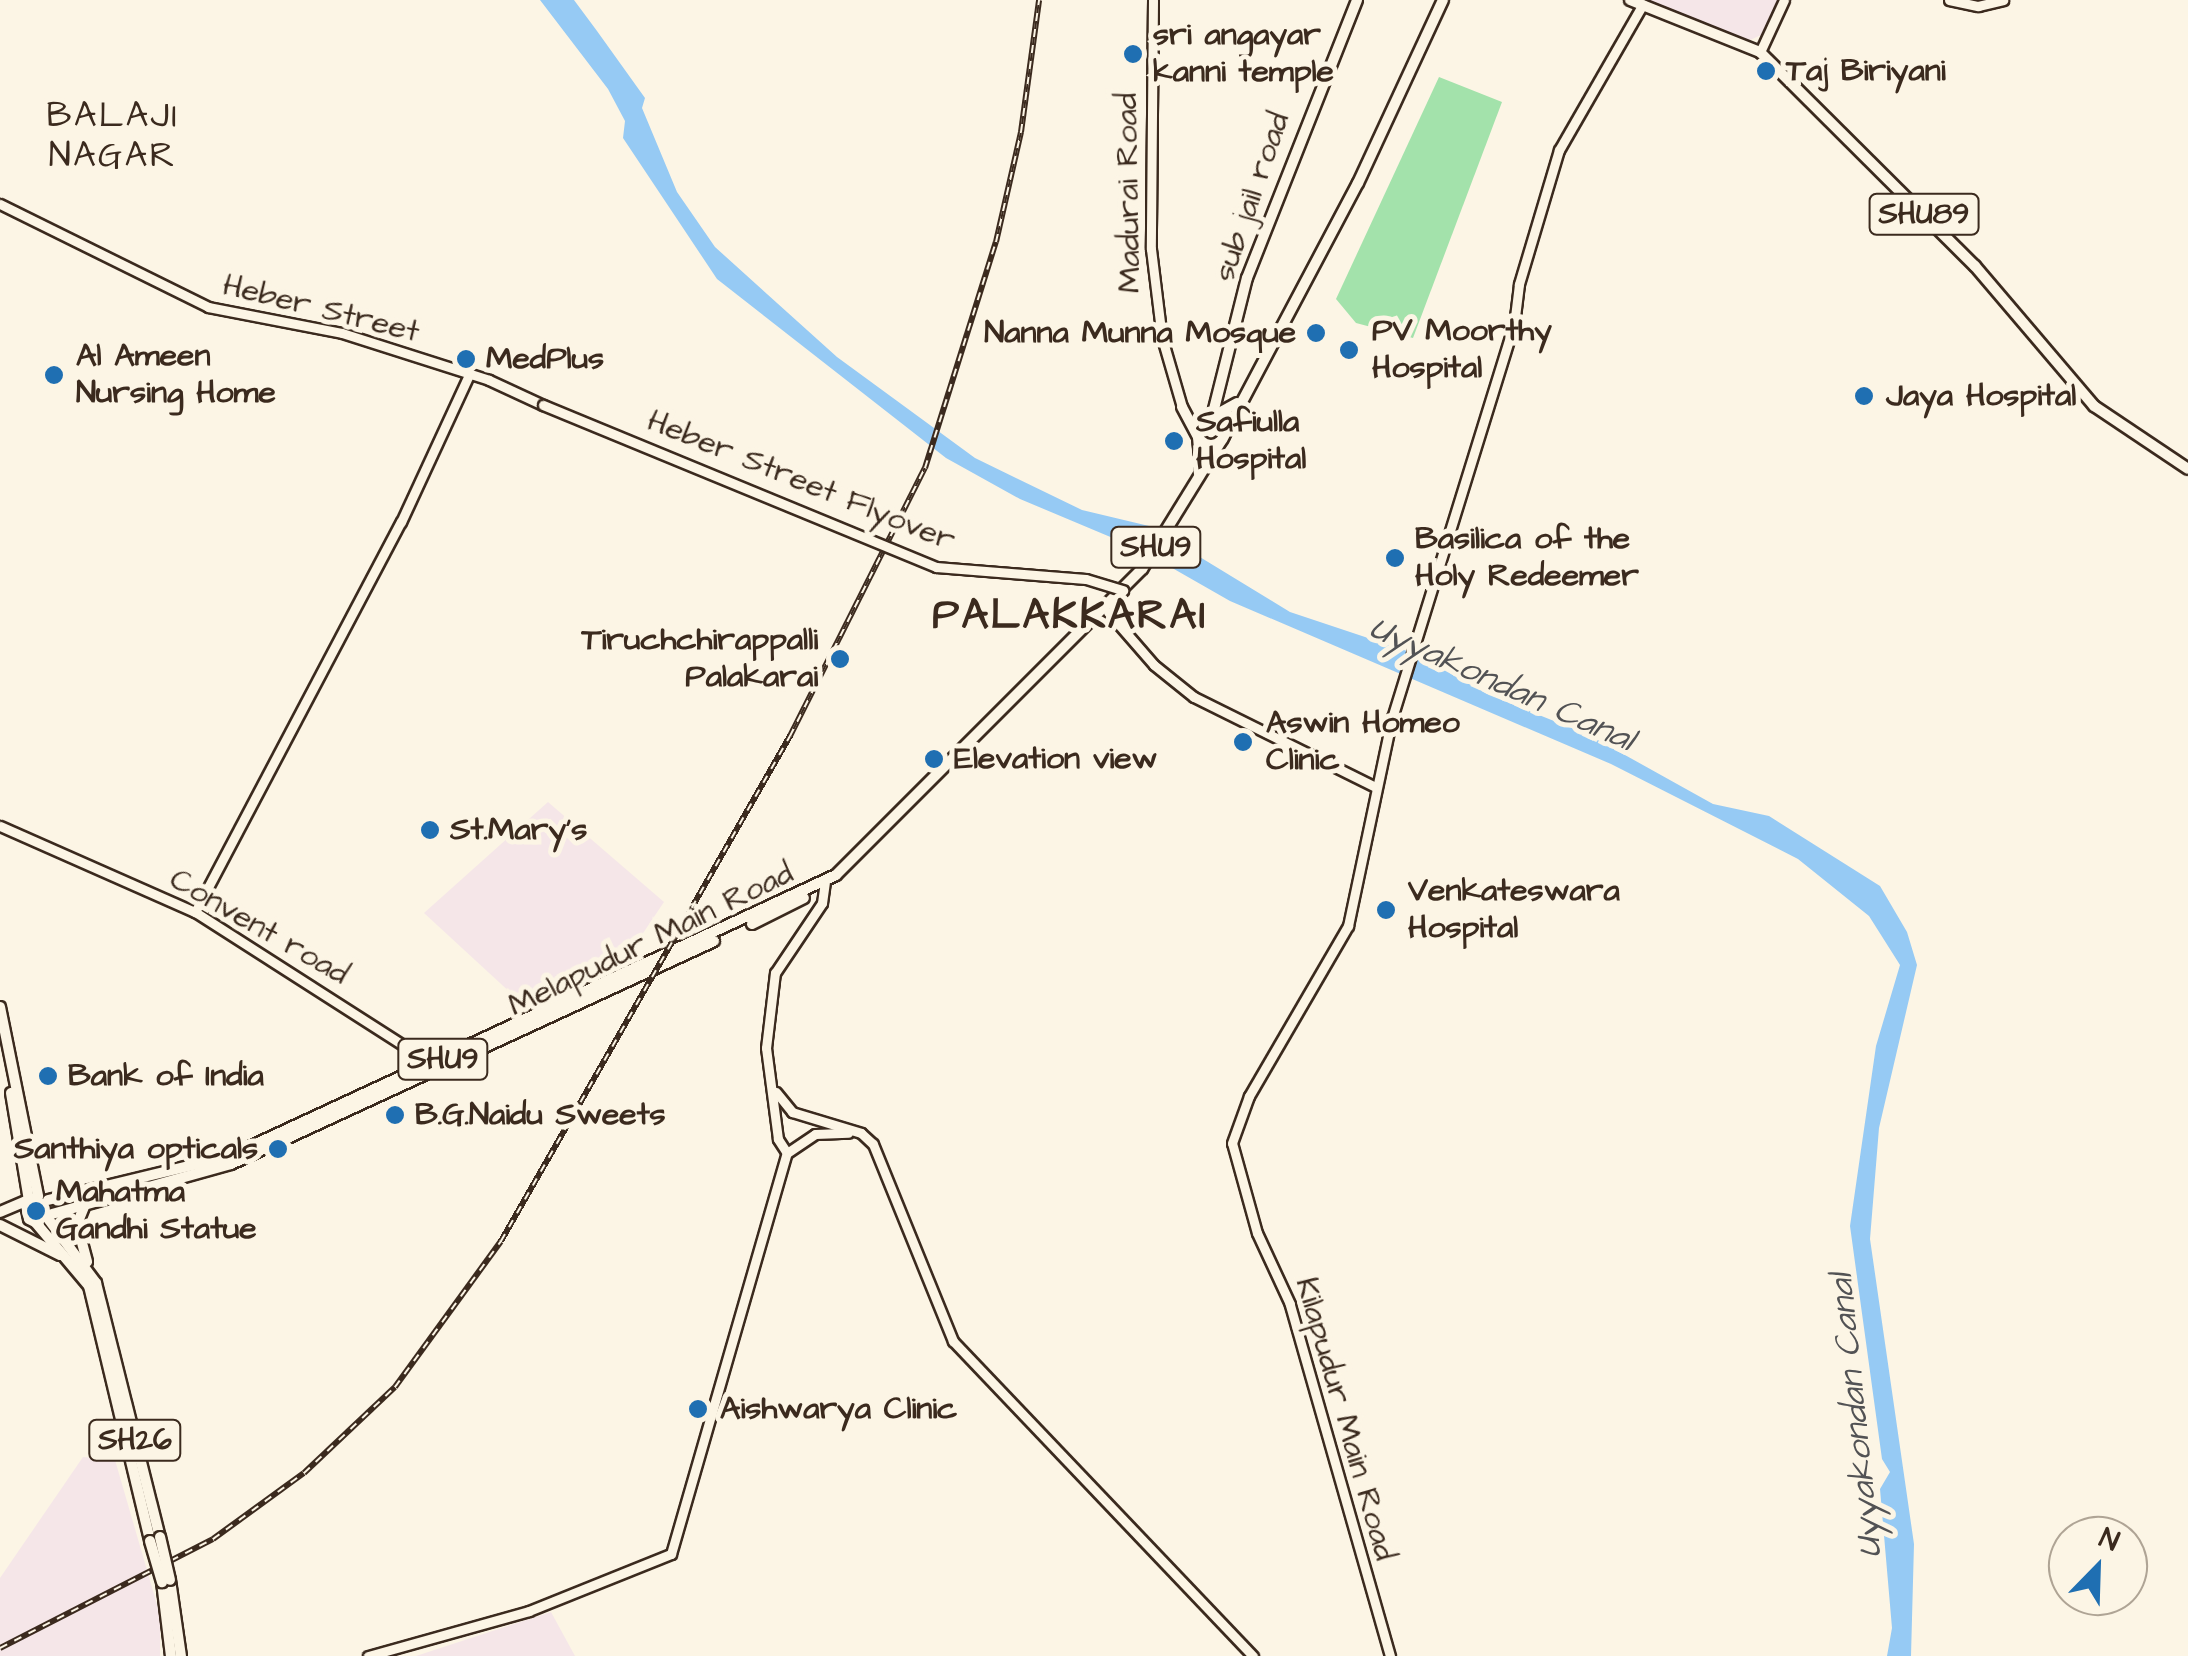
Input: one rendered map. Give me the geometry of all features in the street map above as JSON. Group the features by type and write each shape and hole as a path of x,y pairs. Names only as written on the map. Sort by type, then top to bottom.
{"main road":[{"name":"sub jail road","path":"1198,437 1208,418 1247,278 1357,0"},
{"path":"1198,437 1209,445 1223,437 1358,183 1442,0"},
{"name":"SHU89","path":"1630,0 1760,52 1975,266 2094,406 2188,469"},
{"path":"1208,418 1242,400"},
{"path":"1182,408 1208,418 1223,437"},
{"name":"Madurai Road","path":"1182,408 1198,437"},
{"path":"1198,437 1200,476"},
{"name":"SHU9","path":"1123,590 1223,437"},
{"name":"Melapudur Main Road","path":"46,1219 231,1164 824,882 1001,715 1123,590"},
{"path":"0,1007 34,1203 46,1219"},
{"path":"0,1038 34,1203 46,1219"},
{"name":"Melapudur Main Road","path":"34,1203 230,1156 434,1065"},
{"name":"SHU9","path":"0,1212 34,1203"},
{"name":"SHU9","path":"0,1224 34,1203"},
{"path":"86,1206 77,1221 88,1268"},
{"name":"SH26","path":"46,1219 65,1258 88,1286 166,1581 181,1656"},
{"name":"SH26","path":"46,1219 88,1268 155,1539"},
{"path":"0,1224 65,1258"},
{"name":"SH26","path":"166,1581 171,1656"}],"street":[{"name":"Madurai Road","path":"1153,0 1151,250 1162,338 1182,408"},
{"path":"1760,52 1784,0"},
{"path":"1949,0 1978,6 2002,0"},
{"name":"Kilapudur Main Road","path":"1390,1656 1290,1304 1231,1155 1249,1096 1346,931 1361,883 1374,787 1559,150 1643,4"},
{"name":"Heber Street","path":"0,204 208,307 342,333 526,398"},
{"path":"196,912 401,522 469,375"},
{"name":"Heber Street Flyover","path":"526,398 936,568 1086,579 1123,590"},
{"path":"1108,612 1154,665 1194,697 1374,787"},
{"name":"Convent road","path":"0,826 196,912 434,1065"},
{"path":"787,1154 778,1139 766,1048 774,974 822,902 824,882"},
{"path":"773,1085 792,1112 860,1133 873,1144 954,1341 1253,1656"},
{"path":"368,1656 529,1610 671,1554 787,1154 815,1134 860,1133"}],"shaded area":[{"path":"1646,0 1778,0 1761,35 1748,41"},
{"path":"548,802 664,902 627,957 527,1008 424,913"},
{"path":"83,1457 115,1460 160,1615 160,1656 0,1656 0,1578"},
{"path":"551,1612 575,1656 416,1656"}],"green space":[{"path":"1439,77 1502,102 1413,338 1356,323 1336,299"}],"water":[{"path":"540,0 574,0 645,98 642,108 677,192 715,247 837,357 975,458 1082,510 1149,526 1290,612 1413,653 1489,695 1589,735 1713,804 1769,816 1880,886 1907,932 1917,965 1879,1128 1870,1239 1914,1544 1911,1656 1887,1656 1892,1628 1880,1489 1890,1472 1882,1459 1850,1226 1876,1046 1900,965 1869,916 1798,859 1611,764 1230,601 1139,549 1020,499 946,458 717,279 623,138 625,121 608,89"}],"railway":[{"path":"0,1648 213,1539 304,1473 395,1387 501,1241 790,736 925,468 996,242 1021,132 1039,0"}],"place":[{"name":"sri angayar kanni temple","path":"1133,54"},
{"name":"Taj Biriyani","path":"1766,71"},
{"name":"Nanna Munna Mosque","path":"1316,333"},
{"name":"PV Moorthy Hospital","path":"1349,350"},
{"name":"MedPlus","path":"466,359"},
{"name":"Al Ameen Nursing Home","path":"54,375"},
{"name":"Jaya Hospital","path":"1864,396"},
{"name":"Safiulla Hospital","path":"1174,441"},
{"name":"Basilica of the Holy Redeemer","path":"1395,558"},
{"name":"Tiruchchirappalli Palakarai","path":"840,659"},
{"name":"Aswin Homeo Clinic","path":"1243,742"},
{"name":"Elevation view","path":"934,759"},
{"name":"St.Mary's","path":"430,830"},
{"name":"Venkateswara Hospital","path":"1386,910"},
{"name":"Bank of India","path":"48,1076"},
{"name":"B.G.Naidu Sweets","path":"395,1115"},
{"name":"Santhiya opticals","path":"278,1149"},
{"name":"Mahatma Gandhi Statue","path":"36,1211"},
{"name":"Aishwarya Clinic","path":"698,1409"}],"district":[{"name":"BALAJI NAGAR","path":"113,136"},
{"name":"PALAKKARAI","path":"1070,616"}],"water label":[{"name":"Uyyakondan Canal","path":"1502,684"},
{"name":"Uyyakondan Canal","path":"1856,1416"}]}
